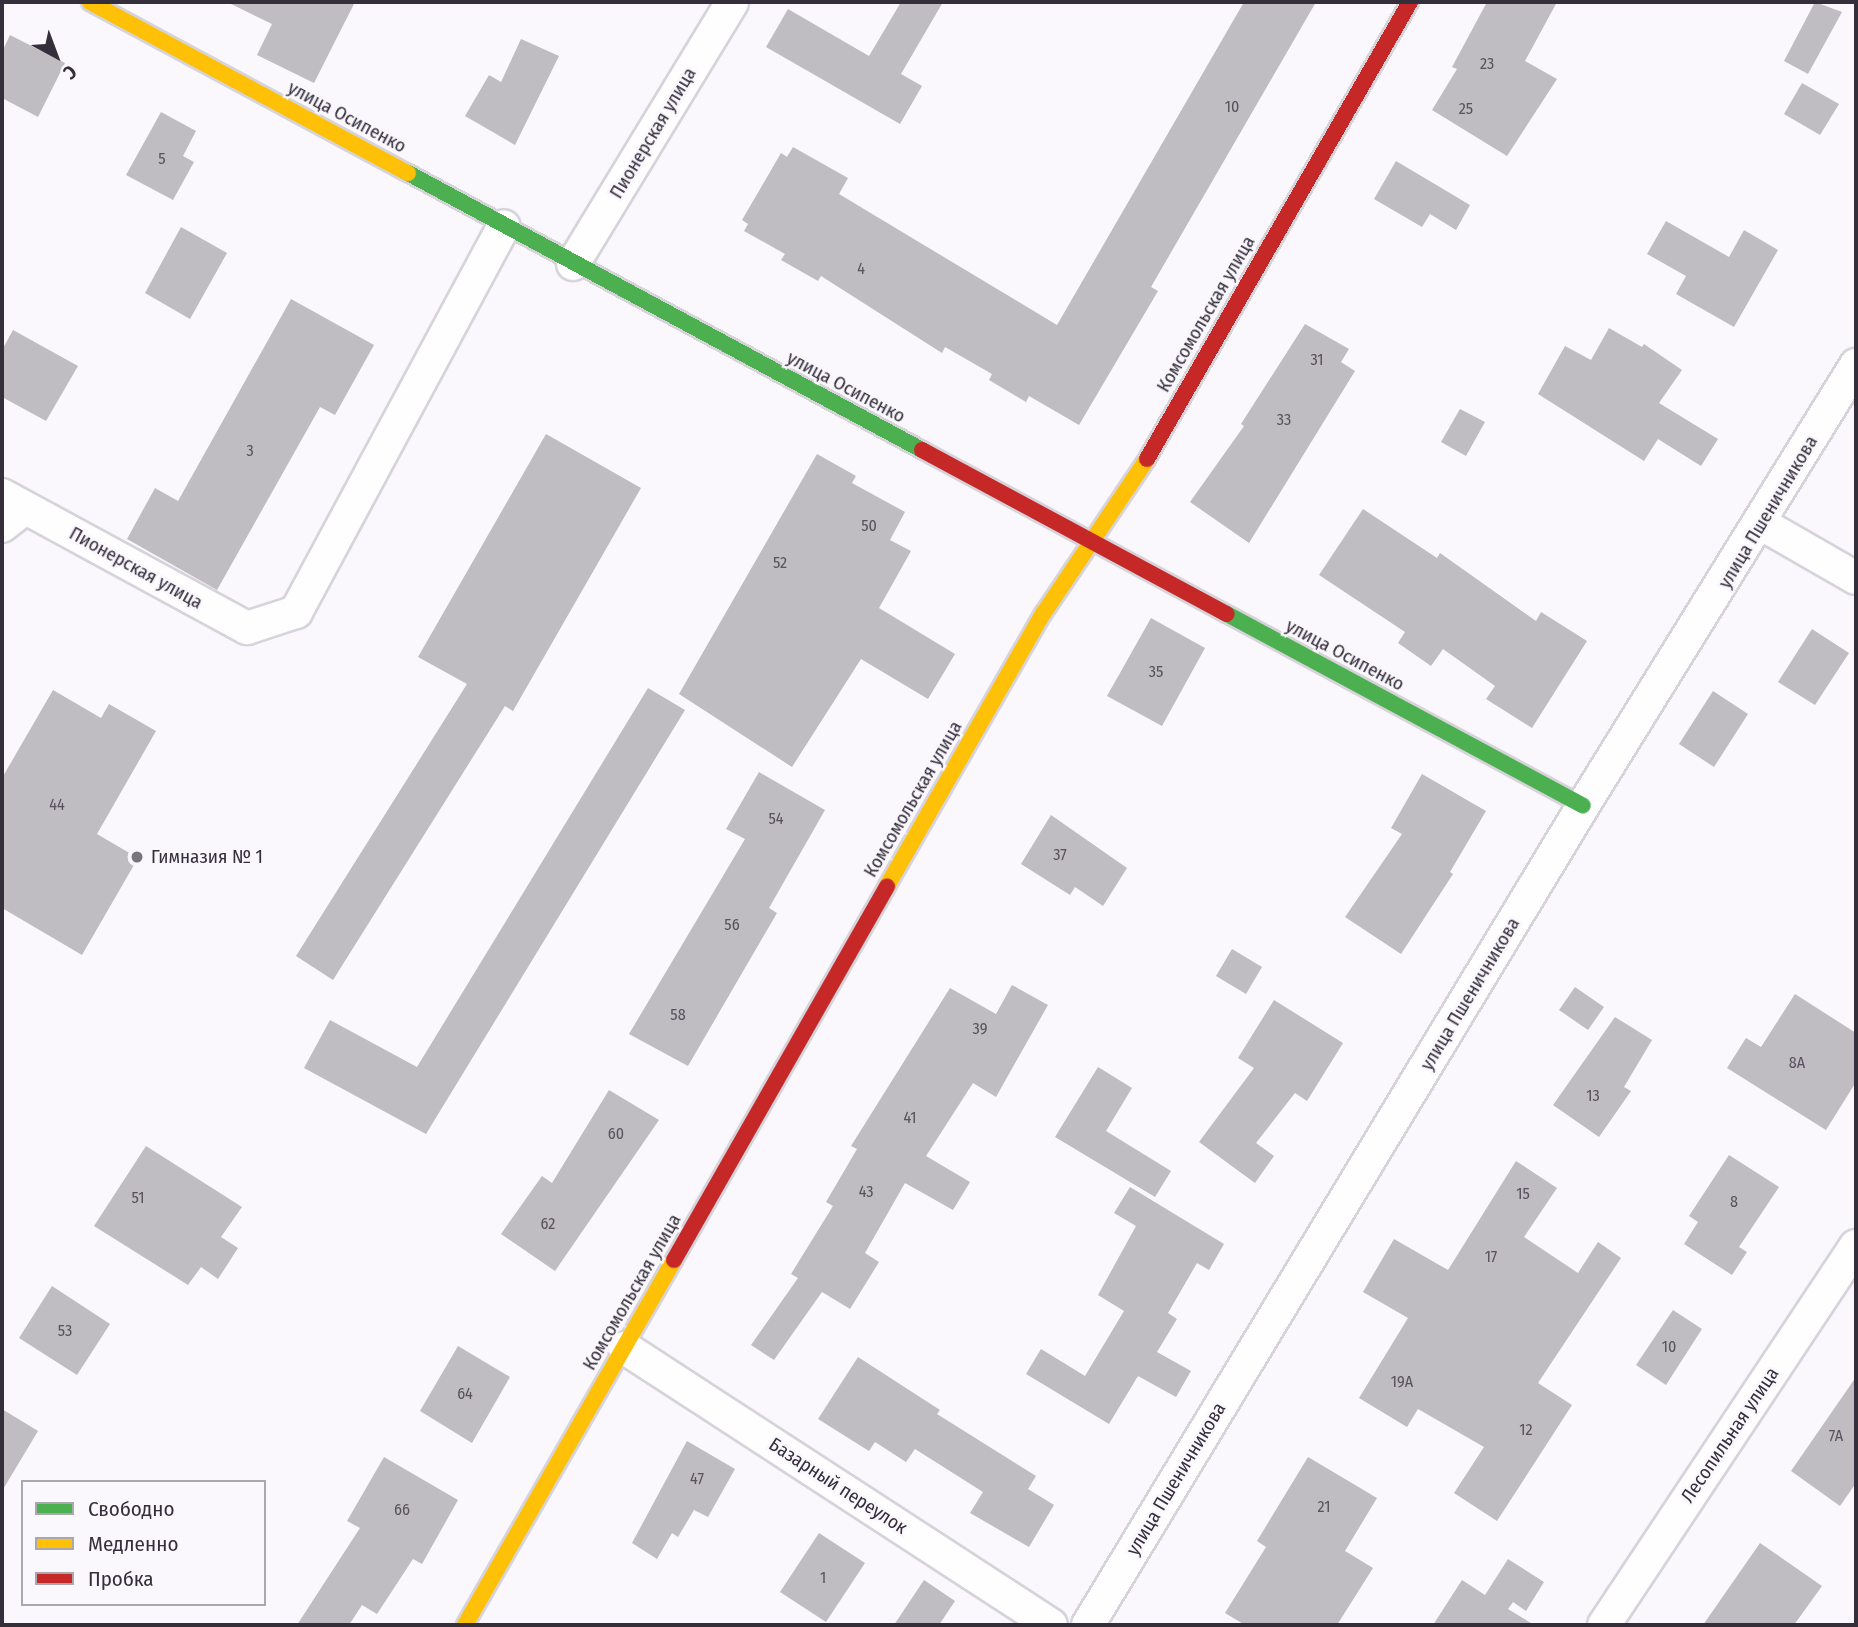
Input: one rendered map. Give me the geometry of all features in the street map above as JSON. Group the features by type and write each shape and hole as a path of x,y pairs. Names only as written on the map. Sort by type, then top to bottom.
{"street":[{"name":"улица Осипенко","path":"90,2 1092,544 1583,806"},
{"name":"Пионерская улица","path":"573,264 732,2"},
{"name":"Комсомольская улица","path":"465,1625 1043,614 1148,457 1410,2"},
{"name":"Пионерская улица","path":"9,509 247,628 296,612 504,226"},
{"name":"улица Пшеничникова","path":"1088,1625 1583,806 1762,524 1856,365"},
{"path":"1762,524 1856,578"},
{"name":"Лесопильная улица","path":"1604,1625 1856,1245"},
{"name":"Базарный переулок","path":"625,1348 1051,1625"}],"building":[{"path":"227,2 355,2 314,83 257,55 272,24"},
{"path":"901,2 943,2 901,74 922,86 900,124 766,47 788,9 869,56"},
{"path":"1244,2 1316,2 1151,287 1158,291 1079,425 1029,396 1026,402 989,380 992,374 945,347 942,353 821,276 818,281 781,260 785,254 744,231 748,224 742,220 781,153 787,157 793,147 848,178 839,194 1057,325"},
{"path":"1487,2 1557,2 1525,61 1557,79 1507,156 1432,110 1457,69 1452,67"},
{"path":"1815,2 1842,12 1808,74 1784,61"},
{"path":"10,35 65,63 38,117 2,98 2,52"},
{"path":"521,39 559,56 515,145 465,116 489,75 501,82"},
{"path":"1802,83 1839,104 1820,135 1784,114"},
{"path":"161,112 196,131 183,156 194,162 173,200 126,175"},
{"path":"1396,161 1470,205 1456,230 1430,214 1422,227 1374,199"},
{"path":"1666,221 1729,257 1744,230 1778,250 1734,327 1676,294 1686,276 1647,254"},
{"path":"181,227 227,253 190,319 145,293"},
{"path":"291,299 374,345 335,415 320,407 217,590 127,539 155,488 178,501"},
{"path":"1305,324 1349,349 1341,362 1355,371 1249,543 1190,502 1244,426 1241,424"},
{"path":"1609,328 1642,347 1644,344 1682,370 1659,403 1718,439 1701,466 1658,439 1644,461 1538,394 1565,346 1591,360"},
{"path":"13,330 78,366 46,421 2,397 2,350"},
{"path":"1460,409 1485,422 1466,456 1441,442"},
{"path":"546,434 641,488 513,711 505,706 333,980 296,956 467,684 418,657"},
{"path":"817,454 856,476 852,483 905,512 890,540 911,551 879,608 955,654 928,699 861,659 792,767 679,694"},
{"path":"1363,509 1437,558 1440,553 1536,621 1541,612 1587,641 1532,728 1486,699 1495,686 1443,649 1431,666 1398,643 1405,632 1319,575"},
{"path":"1151,618 1205,648 1162,726 1107,696"},
{"path":"1812,629 1849,653 1815,705 1778,682"},
{"path":"648,688 685,710 426,1134 304,1068 330,1020 417,1067"},
{"path":"53,690 101,718 109,704 156,731 97,834 138,858 82,955 2,908 2,778"},
{"path":"1713,691 1748,714 1714,767 1679,744"},
{"path":"759,772 825,810 769,908 777,913 688,1066 629,1034 745,839 726,829"},
{"path":"1422,774 1486,811 1450,872 1453,874 1401,954 1345,917 1402,834 1391,828"},
{"path":"1051,815 1127,868 1103,906 1075,887 1070,895 1021,864"},
{"path":"1232,949 1262,967 1246,994 1216,976"},
{"path":"1012,985 1048,1005 996,1097 973,1083 926,1156 970,1182 953,1210 905,1183 865,1253 879,1262 850,1309 822,1292 774,1360 751,1345 798,1278 791,1274 833,1206 826,1202 857,1149 851,1146 950,988 996,1014"},
{"path":"1575,987 1604,1007 1588,1030 1559,1010"},
{"path":"1795,994 1856,1033 1856,1082 1826,1130 1727,1068 1746,1038 1761,1047"},
{"path":"1274,1000 1343,1043 1307,1101 1295,1093 1256,1143 1274,1156 1255,1183 1199,1142 1254,1068 1238,1058"},
{"path":"1615,1017 1652,1040 1624,1087 1631,1091 1599,1137 1553,1105"},
{"path":"1098,1067 1132,1088 1106,1131 1171,1171 1155,1197 1055,1137"},
{"path":"609,1090 659,1120 555,1271 501,1234 542,1176 552,1183"},
{"path":"146,1146 242,1207 221,1237 238,1248 218,1279 201,1267 188,1285 94,1226"},
{"path":"1729,1155 1779,1187 1739,1247 1747,1252 1732,1275 1684,1244 1698,1222 1689,1216"},
{"path":"1516,1161 1557,1188 1524,1237 1578,1273 1598,1242 1621,1258 1538,1383 1572,1405 1497,1521 1454,1493 1484,1447 1418,1409 1407,1427 1359,1398 1408,1318 1363,1292 1394,1239 1448,1270"},
{"path":"1130,1187 1224,1244 1209,1270 1197,1263 1168,1313 1177,1319 1157,1352 1191,1371 1176,1397 1138,1376 1109,1424 1026,1374 1041,1349 1085,1376 1124,1311 1098,1295 1136,1226 1114,1213"},
{"path":"52,1286 110,1324 77,1375 19,1338"},
{"path":"1673,1310 1702,1329 1666,1385 1636,1365"},
{"path":"458,1346 510,1377 472,1443 420,1411"},
{"path":"858,1357 940,1410 937,1414 1036,1476 1028,1489 1054,1505 1029,1547 970,1513 983,1492 915,1449 906,1462 875,1442 869,1451 818,1419"},
{"path":"1856,1377 1856,1483 1840,1506 1791,1471"},
{"path":"2,1409 38,1431 2,1491"},
{"path":"687,1441 735,1469 708,1517 694,1510 678,1537 672,1533 657,1559 632,1543"},
{"path":"384,1457 458,1500 422,1564 413,1559 377,1614 362,1605 349,1625 297,1625 360,1528 347,1521"},
{"path":"1308,1457 1377,1498 1345,1551 1373,1568 1337,1625 1245,1625 1225,1613 1266,1547 1257,1541"},
{"path":"819,1533 865,1563 826,1622 780,1592"},
{"path":"1760,1543 1822,1586 1794,1625 1703,1625"},
{"path":"1508,1559 1544,1582 1526,1611 1513,1602 1508,1609 1534,1625 1433,1625 1462,1580 1485,1595"},
{"path":"924,1580 955,1601 939,1625 894,1625"}],"traffic: fast":[{"path":"408,173 922,450"},
{"path":"1227,614 1583,806"}],"traffic: slow":[{"path":"90,2 408,173"},
{"path":"887,886 1043,614 1147,459"},
{"path":"465,1625 674,1260"}],"traffic: jam":[{"path":"1147,459 1410,2"},
{"path":"922,450 1227,614"},
{"path":"674,1260 887,886"}],"place":[{"name":"Гимназия № 1","path":"137,857"}]}
